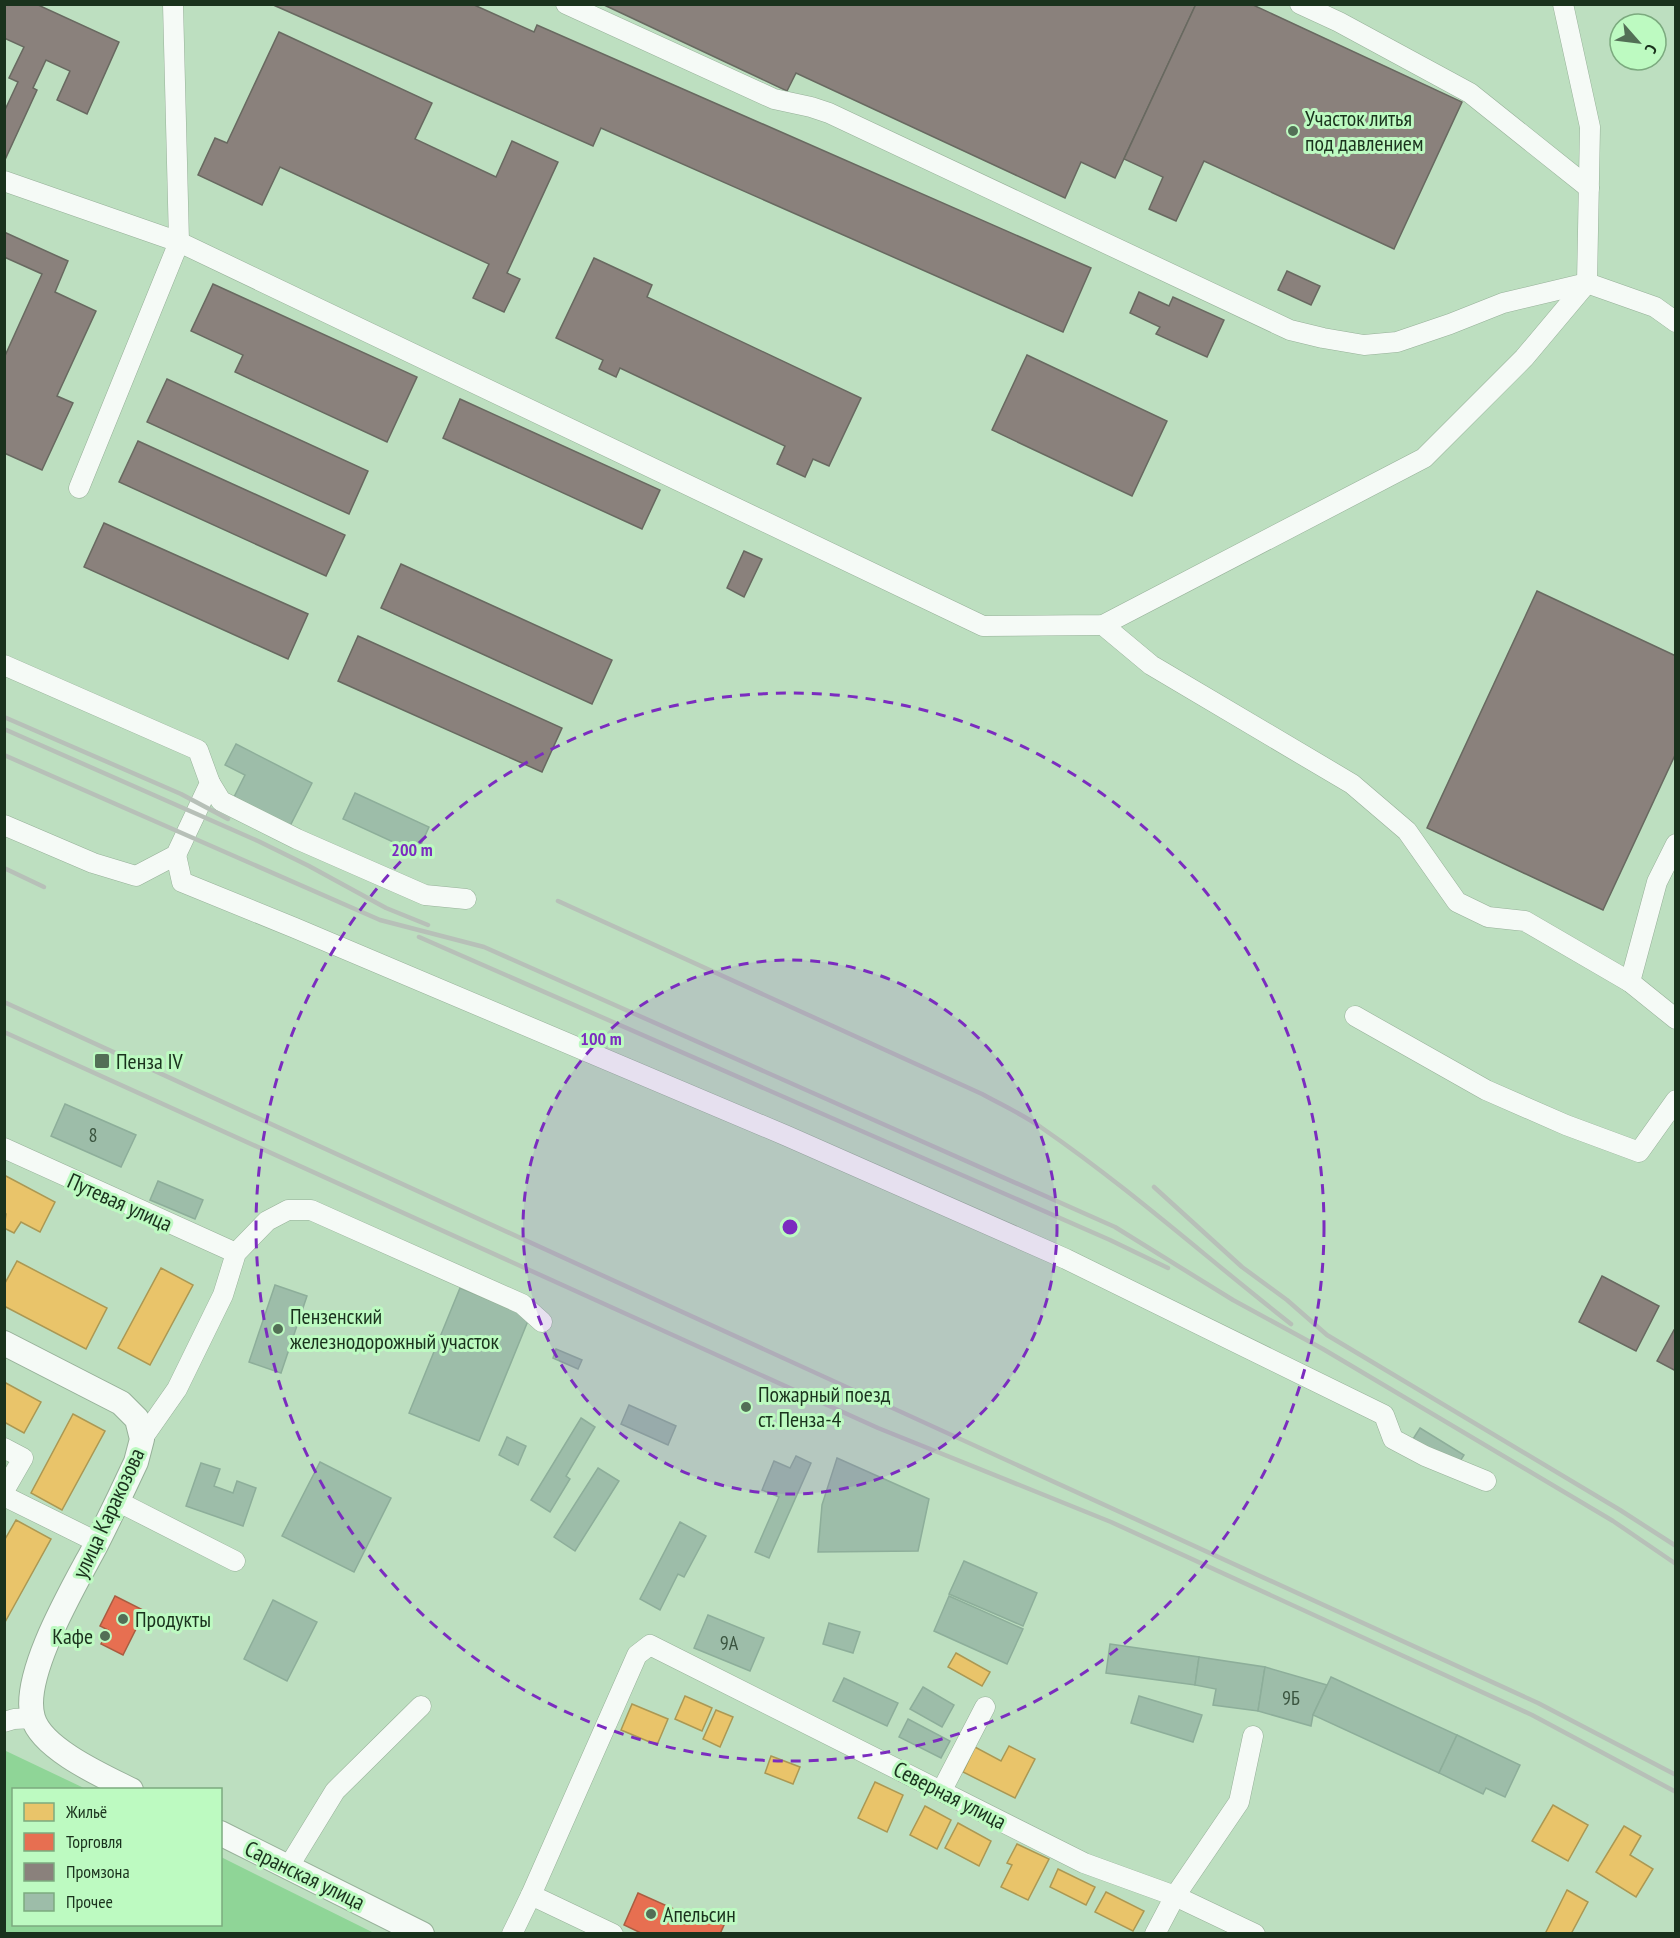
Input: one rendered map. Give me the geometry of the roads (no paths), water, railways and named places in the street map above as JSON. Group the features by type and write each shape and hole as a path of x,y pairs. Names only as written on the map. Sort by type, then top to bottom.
{"main road":[{"name":"улица Каракозова","path":"4,1343 121,1403 137,1419 142,1440 136,1462 50,1634 32,1692 33,1718"},
{"path":"33,1718 39,1729 70,1758 126,1788"},
{"name":"Саранская улица","path":"222,1834 422,1934"}],"street":[{"path":"79,488 180,242 173,4"},
{"path":"566,4 774,99 811,106 829,113 1290,330 1364,345 1397,342 1503,303 1587,283 1655,307 1676,322"},
{"path":"1300,4 1339,22 1470,93 1589,188"},
{"path":"4,181 180,242 983,626 1103,625 1424,458 1524,358 1587,283 1590,127 1563,4"},
{"path":"1103,625 1151,665 1352,784 1407,831 1457,902 1488,917 1525,921 1630,982 1676,1019"},
{"path":"4,665 198,750 210,783 221,801 297,839 425,895 466,899"},
{"path":"4,825 93,863 136,876 176,855 210,783"},
{"path":"1630,982 1657,882 1676,844"},
{"path":"176,855 182,882 776,1131 1066,1259 1384,1415 1393,1439 1425,1456 1486,1481"},
{"path":"1355,1016 1486,1090 1566,1125 1639,1152 1676,1100"},
{"name":"Путевая улица","path":"4,1148 236,1253"},
{"path":"142,1440 177,1389 224,1295 236,1253 267,1221 288,1210 311,1210 522,1304 542,1322"},
{"path":"4,1448 23,1458 4,1491"},
{"path":"4,1496 97,1542"},
{"path":"117,1502 235,1561"},
{"name":"Северная улица","path":"531,1895 637,1655 650,1645 1084,1863 1175,1896 1255,1934"},
{"path":"289,1866 335,1791 421,1706"},
{"path":"942,1791 985,1707"},
{"path":"4,1722 33,1718"},
{"path":"1155,1934 1175,1896 1239,1802 1253,1736"},
{"path":"512,1934 531,1895 613,1934"}],"railway":[{"path":"4,717 181,794 228,819"},
{"path":"4,729 258,841 386,908 428,925"},
{"path":"4,755 380,920 484,947 1115,1227 1233,1300 1323,1349 1613,1521 1676,1564"},
{"path":"4,868 44,887"},
{"path":"558,901 982,1094 1020,1114 1106,1175 1291,1324"},
{"path":"419,937 1110,1240 1168,1268"},
{"path":"4,1002 1538,1703 1676,1775"},
{"path":"4,1032 878,1428 1111,1522 1532,1715 1676,1792"},
{"path":"1154,1187 1242,1267 1287,1300 1327,1335 1620,1510 1676,1546"}],"place":[{"name":"Участок литья под давлением","path":"1293,131"},
{"name":"Пенза IV","path":"102,1061"},
{"name":"Пензенский железнодорожный участок","path":"278,1329"},
{"name":"Пожарный поезд ст. Пенза-4","path":"746,1407"},
{"name":"Продукты","path":"123,1619"},
{"name":"Кафе","path":"105,1636"},
{"name":"Апельсин","path":"651,1914"}]}
